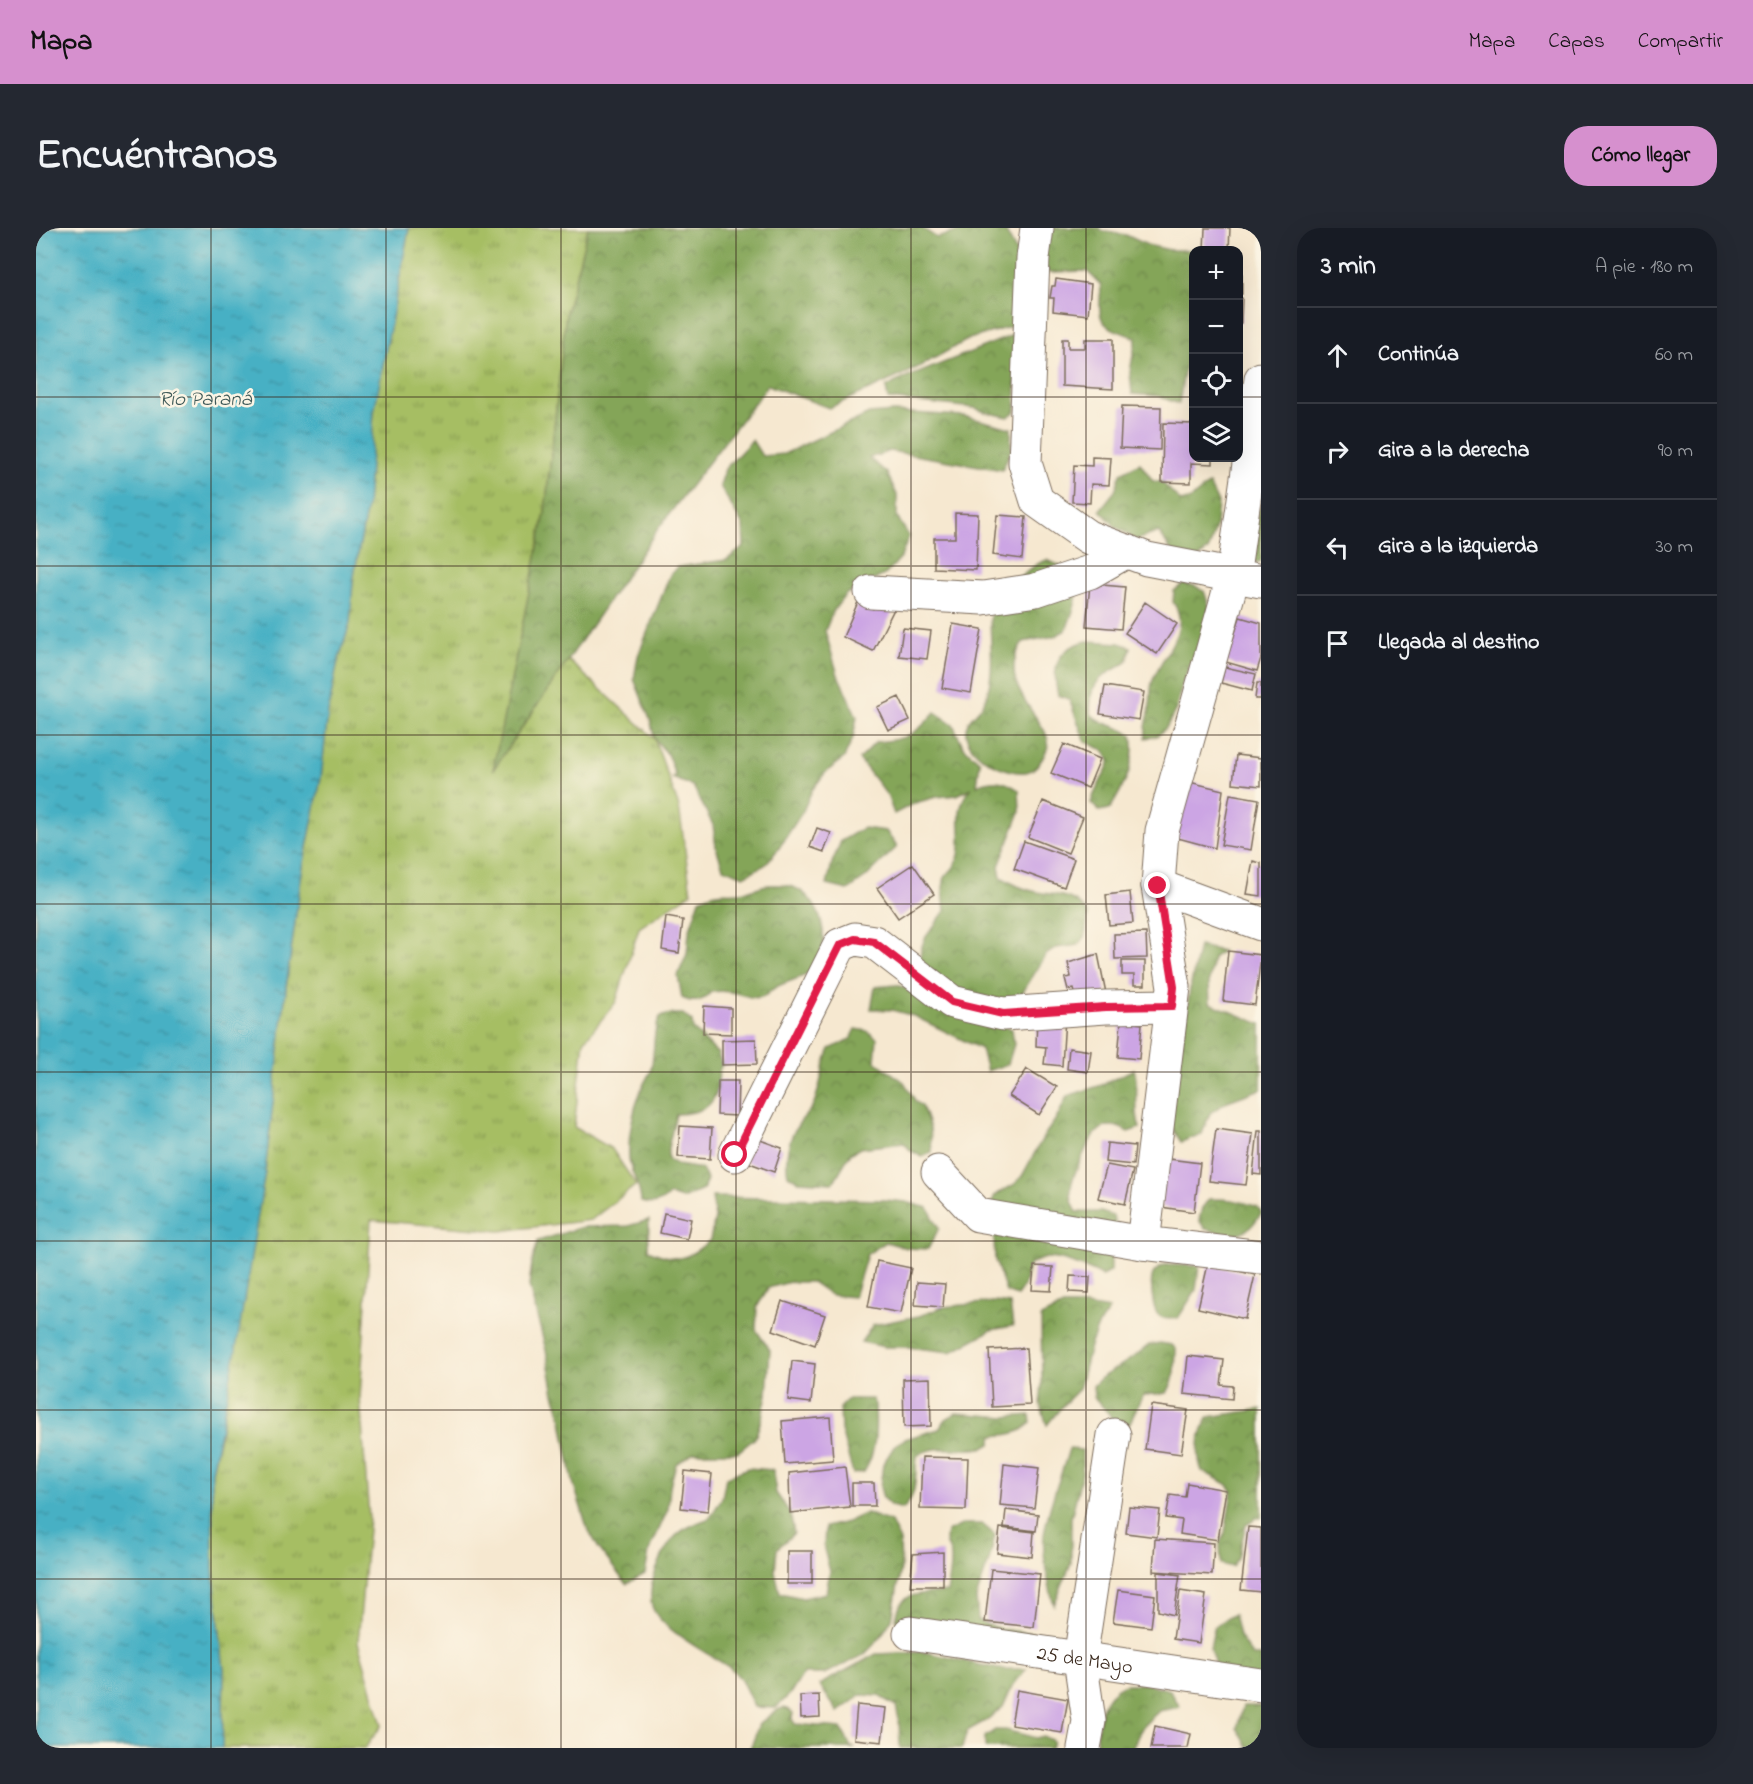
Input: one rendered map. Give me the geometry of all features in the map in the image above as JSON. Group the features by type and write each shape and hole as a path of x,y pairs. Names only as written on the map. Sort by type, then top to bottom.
{"street":[{"path":"1037,228 1033,258 1024,463 1037,501 1088,537 1147,559 1247,579"},
{"path":"1143,1243 1174,987 1158,886 1162,831 1247,579 1261,379"},
{"path":"871,592 982,598 1036,590 1090,572 1127,551"},
{"path":"1158,886 1261,924"},
{"path":"735,1155 840,945 855,939 874,942 952,1002 1003,1014 1106,1007 1172,1006"},
{"path":"938,1172 978,1215 1143,1243 1261,1257"},
{"path":"1062,1748 1087,1734 1080,1659 1114,1435"},
{"name":"25 de Mayo","path":"910,1633 1261,1685"}],"green space":[{"path":"409,228 588,228 566,314 545,513 494,768 568,660 654,738 679,807 691,893 639,928 616,1002 584,1041 574,1127 612,1149 636,1185 591,1220 500,1231 371,1220 360,1398 369,1518 358,1642 382,1725 365,1748 222,1748 224,1671 213,1568 212,1472 265,1172 288,972 302,872 321,778 328,712 337,665 350,623 353,581 367,506 374,412"},
{"path":"588,228 922,228 937,238 968,228 1004,228 1035,287 1012,326 969,339 911,371 829,408 768,385 657,530 493,770 545,513 566,314"},
{"path":"1048,228 1099,228 1102,231 1126,235 1147,245 1170,250 1189,250 1189,340 1179,404 1158,396 1132,394 1130,372 1136,338 1107,326 1103,321 1100,308 1101,285 1087,271 1050,272 1033,258"},
{"path":"1015,334 1016,411 1008,417 975,408 888,399 886,388 896,382"},
{"path":"893,412 964,416 1011,428 1011,450 1002,470 890,451 869,458 887,473 897,495 897,517 909,536 901,557 886,574 846,594 833,611 825,631 838,675 857,717 853,738 844,758 825,773 812,790 803,811 779,848 765,865 744,876 723,868 716,847 713,825 693,786 672,778 675,775 668,755 654,738 651,722 634,679 638,656 670,575 678,567 726,560 744,547 743,526 720,486 725,469 752,440 762,456 784,454 869,414"},
{"path":"1140,463 1153,481 1162,482 1181,502 1191,499 1209,484 1218,503 1216,526 1209,549 1191,564 1172,552 1159,532 1136,540 1115,526 1100,510 1115,491 1121,473"},
{"path":"1261,479 1261,562 1254,562 1257,550 1255,526 1260,504"},
{"path":"1047,560 1067,569 1074,577 1077,585 1076,600 1066,630 1055,636 1023,642 1015,659 1014,675 1019,690 1048,739 1042,760 1030,771 1018,772 999,767 981,756 968,741 966,728 969,720 982,706 988,692 992,660 990,616 1022,576"},
{"path":"1183,584 1195,586 1204,591 1211,612 1201,644 1182,685 1177,707 1166,728 1157,736 1146,738 1152,683 1173,642 1179,623 1178,612 1173,602 1174,591"},
{"path":"1087,641 1120,643 1131,647 1127,662 1099,680 1092,693 1090,713 1100,721 1132,735 1133,745 1131,765 1120,792 1110,809 1099,811 1091,803 1110,761 1105,751 1085,741 1069,699 1058,695 1055,676 1063,654 1077,644"},
{"path":"935,712 953,724 963,746 980,762 977,785 999,781 1019,790 1020,812 999,866 1001,877 1028,890 1072,899 1088,914 1085,937 1078,945 1056,948 1046,955 1016,1003 952,990 920,961 925,938 945,911 943,888 945,876 954,867 959,856 960,809 964,798 972,788 957,795 936,797 915,803 894,814 887,795 859,759 876,742 895,740 910,735"},
{"path":"863,828 886,831 897,847 865,878 848,890 827,885 832,863 841,841"},
{"path":"770,885 793,887 811,901 817,911 822,922 823,946 814,967 805,975 778,986 762,997 755,998 720,991 711,992 698,1001 682,998 678,975 687,954 689,932 700,899 713,894 747,891"},
{"path":"1199,946 1222,951 1213,958 1209,981 1210,1003 1261,1024 1261,1089 1228,1101 1210,1113 1202,1134 1181,1142 1170,1124 1190,989"},
{"path":"897,985 1012,1029 1014,1044 1008,1064 987,1071 981,1049 914,1016 892,1010 871,1009 875,987"},
{"path":"683,1014 692,1022 693,1029 718,1054 722,1065 716,1092 709,1104 698,1111 676,1114 668,1148 668,1159 678,1165 702,1169 707,1179 703,1190 682,1199 670,1195 660,1202 650,1204 641,1202 639,1189 631,1169 630,1133 637,1100 652,1065 657,1024 660,1017"},
{"path":"856,1029 867,1031 877,1038 875,1061 904,1082 916,1102 922,1106 930,1128 932,1152 922,1157 911,1151 904,1143 860,1148 850,1154 833,1183 799,1181 788,1175 787,1154 790,1141 796,1128 814,1103 830,1049 851,1039"},
{"path":"1134,1069 1140,1128 1128,1132 1112,1126 1095,1134 1074,1176 1071,1190 1073,1205 1077,1212 1101,1212 1113,1216 1117,1226 990,1207 995,1195 1015,1184 1022,1176 1058,1116 1067,1096 1102,1085"},
{"path":"712,1197 906,1202 928,1208 939,1228 928,1249 907,1248 886,1242 867,1254 854,1297 831,1295 812,1282 790,1282 768,1288 757,1307 756,1330 770,1350 767,1395 755,1438 738,1452 694,1452 676,1464 670,1486 668,1509 649,1552 645,1574 626,1584 598,1547 587,1527 573,1482 561,1415 529,1286 532,1263 538,1241 582,1227 628,1226 649,1220 648,1250 667,1257 687,1256 710,1240 715,1218"},
{"path":"1209,1199 1246,1203 1258,1207 1261,1213 1250,1228 1244,1232 1230,1234 1205,1229 1199,1220 1202,1208"},
{"path":"1002,1229 1106,1248 1111,1259 1111,1271 1102,1276 1067,1261 1044,1258 1029,1265 1024,1286 1017,1296 1006,1292 995,1260 994,1238"},
{"path":"1165,1265 1199,1266 1196,1290 1178,1318 1161,1317 1155,1310 1152,1277 1155,1271"},
{"path":"994,1302 1010,1304 1013,1326 991,1330 951,1352 885,1347 861,1342 873,1325 919,1316 943,1307"},
{"path":"1063,1306 1086,1306 1109,1310 1099,1324 1090,1346 1079,1389 1047,1425 1040,1404 1041,1317"},
{"path":"1160,1343 1172,1345 1176,1349 1172,1383 1167,1393 1144,1395 1122,1434 1113,1427 1110,1415 1094,1397 1093,1386 1102,1377 1149,1345"},
{"path":"848,1399 872,1399 875,1405 875,1431 871,1456 864,1472 853,1474 841,1430 840,1407"},
{"path":"1261,1409 1261,1518 1256,1518 1246,1524 1238,1558 1232,1567 1221,1564 1220,1543 1225,1533 1232,1490 1227,1484 1202,1471 1199,1443 1209,1417"},
{"path":"956,1413 1006,1417 1030,1415 1031,1422 1019,1431 993,1436 991,1444 982,1448 935,1449 917,1456 915,1484 908,1503 903,1509 891,1506 883,1498 880,1487 883,1464 895,1445 905,1439 939,1429 946,1419"},
{"path":"1069,1449 1082,1450 1082,1474 1071,1518 1071,1563 1054,1605 1045,1560 1044,1535"},
{"path":"748,1468 773,1470 776,1493 790,1513 794,1533 777,1549 775,1571 780,1593 803,1598 826,1593 830,1571 824,1549 825,1527 847,1522 866,1513 891,1522 900,1541 901,1568 892,1619 880,1638 864,1655 825,1674 803,1674 791,1693 776,1708 754,1707 738,1676 730,1668 674,1632 657,1615 651,1600 654,1577 669,1544 685,1529 710,1518 722,1498 726,1477"},
{"path":"964,1524 982,1524 995,1535 976,1598 978,1620 1002,1629 1045,1634 1049,1645 906,1624 896,1620 898,1610 907,1598 914,1595 947,1592 951,1561 946,1541 947,1532"},
{"path":"1234,1614 1239,1636 1252,1656 1261,1656 1261,1682 1217,1670 1210,1649 1214,1627"},
{"path":"925,1652 998,1669 1026,1669 1012,1687 1003,1707 967,1731 962,1748 900,1748 896,1706 879,1696 861,1695 838,1712 819,1685 876,1654"},
{"path":"1147,1684 1170,1690 1180,1707 1159,1711 1143,1726 1132,1748 1096,1748 1101,1712 1109,1696 1123,1685"},
{"path":"1243,1706 1261,1706 1261,1747 1248,1747 1237,1728"},
{"path":"783,1708 793,1713 792,1719 795,1724 841,1728 851,1747 856,1748 750,1748 759,1723"},
{"path":"995,1730 1006,1730 1036,1738 1043,1736 1053,1741 1051,1748 985,1748 985,1737"}],"water":[{"name":"Río Paraná","path":"36,228 409,228 374,412 367,506 353,581 350,623 337,665 328,712 321,778 302,872 288,972 265,1172 235,1355 212,1472 213,1568 224,1671 222,1748 36,1748"}],"building":[{"path":"1205,228 1230,228 1229,246 1204,246"},
{"path":"1056,279 1091,284 1088,315 1053,311 1054,298 1050,298"},
{"path":"1062,339 1068,339 1068,348 1085,348 1085,339 1113,339 1113,389 1062,386"},
{"path":"1122,406 1161,407 1160,450 1120,448"},
{"path":"1163,423 1189,424 1189,462 1213,462 1213,464 1191,463 1191,483 1162,482"},
{"path":"1092,457 1111,458 1109,485 1091,484 1090,503 1072,502 1074,465 1092,466"},
{"path":"955,513 978,514 976,570 934,568 934,538 955,538"},
{"path":"997,515 1026,517 1022,559 993,555"},
{"path":"1090,584 1125,587 1121,629 1086,626"},
{"path":"876,601 894,609 873,651 843,637 858,602 873,609"},
{"path":"1145,602 1177,624 1157,654 1125,633"},
{"path":"1240,617 1261,623 1261,658 1257,671 1226,662"},
{"path":"953,624 982,629 971,693 942,688"},
{"path":"903,628 931,631 927,659 899,656"},
{"path":"1225,667 1256,674 1252,691 1221,683"},
{"path":"1257,683 1261,683 1261,699 1255,699"},
{"path":"1105,686 1144,692 1139,720 1100,714"},
{"path":"899,697 910,720 888,730 877,707"},
{"path":"1064,744 1100,759 1088,788 1051,773"},
{"path":"1236,755 1261,758 1261,786 1233,783"},
{"path":"1185,781 1223,790 1215,848 1174,837"},
{"path":"1230,794 1259,799 1251,850 1221,845"},
{"path":"1043,801 1083,817 1068,853 1028,837"},
{"path":"817,828 831,833 824,852 810,847"},
{"path":"1024,841 1074,859 1064,887 1014,869"},
{"path":"1253,861 1261,863 1261,896 1247,894"},
{"path":"913,864 934,894 898,918 877,888"},
{"path":"1130,892 1133,923 1109,925 1106,895"},
{"path":"666,917 683,920 679,953 662,950"},
{"path":"1146,933 1147,958 1115,959 1114,934"},
{"path":"1228,951 1261,955 1255,1005 1223,1001"},
{"path":"1098,954 1106,993 1077,1000 1074,989 1068,990 1065,978 1071,977 1068,963"},
{"path":"1122,961 1145,961 1145,985 1134,985 1134,975 1122,975"},
{"path":"704,1006 731,1008 731,1034 703,1033"},
{"path":"1037,1016 1065,1018 1062,1066 1044,1064 1046,1047 1036,1046"},
{"path":"1121,1022 1142,1024 1139,1059 1118,1057"},
{"path":"756,1039 757,1064 722,1065 722,1040"},
{"path":"1069,1048 1091,1051 1088,1072 1067,1069"},
{"path":"1027,1069 1057,1087 1039,1115 1009,1096"},
{"path":"718,1081 738,1081 737,1116 717,1115"},
{"path":"680,1126 712,1128 710,1159 678,1157"},
{"path":"1216,1129 1253,1134 1246,1185 1209,1181"},
{"path":"1258,1131 1261,1131 1261,1175 1253,1174"},
{"path":"752,1137 782,1148 774,1172 744,1161"},
{"path":"1107,1143 1135,1146 1133,1165 1105,1162"},
{"path":"1161,1158 1200,1163 1194,1212 1161,1207"},
{"path":"1107,1165 1133,1170 1125,1204 1098,1198"},
{"path":"664,1213 691,1219 687,1239 660,1233"},
{"path":"877,1261 911,1268 901,1313 868,1307"},
{"path":"1208,1264 1255,1275 1245,1319 1198,1308"},
{"path":"1034,1266 1053,1267 1051,1291 1032,1290"},
{"path":"1070,1276 1090,1277 1089,1293 1069,1292"},
{"path":"917,1282 945,1284 943,1307 915,1305"},
{"path":"782,1301 825,1315 815,1345 773,1330"},
{"path":"1026,1348 1030,1405 992,1407 989,1350"},
{"path":"1188,1356 1224,1360 1221,1385 1233,1386 1232,1399 1184,1394"},
{"path":"792,1361 815,1364 811,1403 788,1400"},
{"path":"930,1378 931,1426 904,1427 903,1379"},
{"path":"1151,1405 1188,1410 1181,1454 1145,1449"},
{"path":"830,1417 833,1460 785,1464 782,1421"},
{"path":"922,1457 968,1458 966,1510 920,1509"},
{"path":"1004,1464 1039,1468 1034,1508 1000,1505"},
{"path":"845,1467 850,1507 790,1513 789,1473"},
{"path":"685,1471 712,1474 708,1511 681,1508"},
{"path":"852,1483 874,1483 875,1506 852,1506"},
{"path":"1187,1483 1226,1490 1218,1540 1180,1534 1182,1520 1166,1518 1170,1495 1185,1497"},
{"path":"1129,1507 1160,1510 1157,1537 1126,1533"},
{"path":"1006,1510 1038,1514 1036,1531 1004,1527"},
{"path":"1248,1527 1261,1528 1261,1592 1241,1590"},
{"path":"1000,1528 1034,1532 1032,1557 997,1553"},
{"path":"1155,1539 1214,1543 1212,1575 1153,1571"},
{"path":"787,1551 812,1551 812,1584 787,1584"},
{"path":"943,1552 943,1586 910,1586 913,1554"},
{"path":"991,1569 1040,1574 1034,1627 985,1622"},
{"path":"1158,1572 1180,1575 1174,1615 1158,1611"},
{"path":"1118,1590 1155,1595 1151,1627 1113,1622"},
{"path":"1180,1591 1206,1595 1199,1643 1173,1639"},
{"path":"1017,1690 1068,1699 1062,1733 1011,1725"},
{"path":"819,1695 820,1717 801,1718 800,1696"},
{"path":"857,1705 886,1708 882,1742 854,1739"},
{"path":"1155,1726 1191,1734 1188,1748 1151,1748"}],"route":[{"path":"735,1155 840,945 855,939 874,942 952,1002 1003,1014 1106,1007 1172,1006 1174,987 1158,886"}]}
